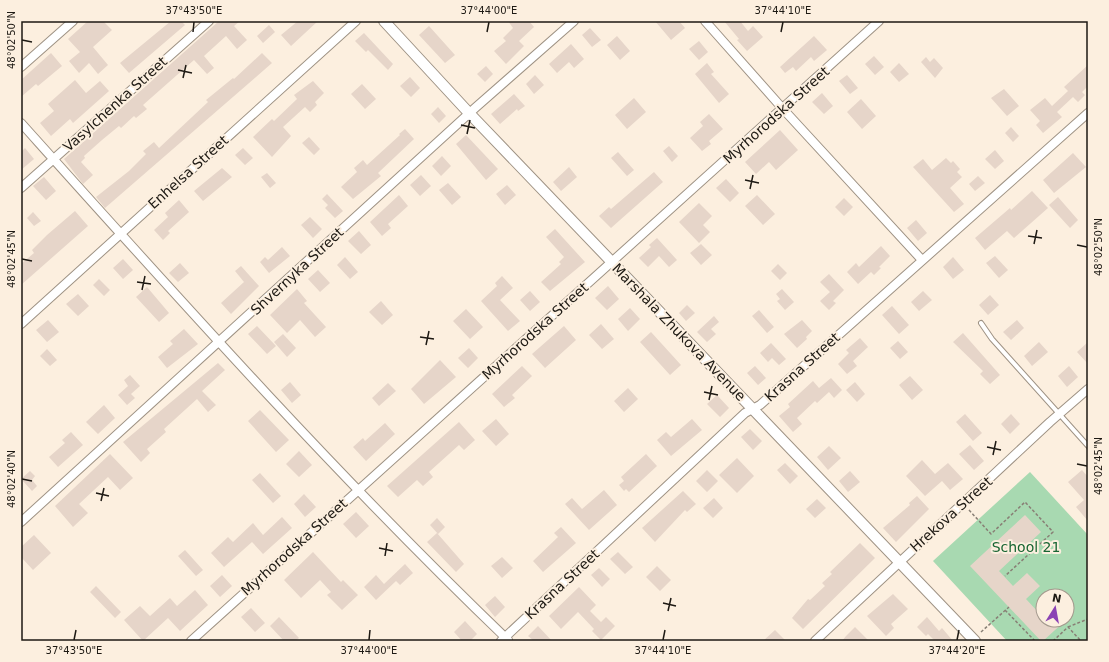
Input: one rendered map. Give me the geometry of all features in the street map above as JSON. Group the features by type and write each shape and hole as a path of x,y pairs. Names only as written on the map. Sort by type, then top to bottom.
{"street":[{"path":"21,67 73,21"},
{"name":"Vasylchenka Street","path":"21,188 209,21"},
{"name":"Enhelsa Street","path":"21,324 356,21"},
{"name":"Marshala Zhukova Avenue","path":"384,21 469,113 974,640"},
{"name":"Shvernyka Street","path":"21,522 469,113 574,21"},
{"path":"705,21 783,109 922,260"},
{"name":"Myrhorodska Street","path":"191,641 879,21"},
{"name":"Krasna Street","path":"505,640 739,418 760,405 1088,113"},
{"path":"21,123 120,234 357,490 505,640"},
{"name":"Hrekova Street","path":"815,641 1059,414 1088,389"}],"lane":[{"path":"981,323 992,339 1088,446"}],"path":[{"path":"964,504 991,534 1025,502 1053,532 1005,576"},
{"path":"974,640 1009,607"},
{"path":"1005,610 1035,641"},
{"path":"1075,624 1088,619"},
{"path":"1053,641 1067,628"},
{"path":"1069,628 1081,641"}],"green space":[{"name":"School 21","path":"1030,472 1088,535 1088,641 1007,641 933,561"}],"building":[{"path":"88,21 103,21 112,30 93,47 108,65 98,74 89,63 79,73 69,61 80,52 68,39"},
{"path":"171,21 181,21 185,25 129,73 120,63"},
{"path":"219,21 240,21 234,26 247,40 237,49 226,36 204,56 214,68 207,74 194,60 143,105 147,109 136,118 134,116 121,128 119,126 102,140 84,156 85,158 81,162 93,175 83,184 64,159"},
{"path":"298,21 318,21 291,46 281,35"},
{"path":"508,21 529,21 534,27 519,41 524,46 506,64 494,51 506,41 503,38 513,28"},
{"path":"655,21 679,21 685,28 671,40"},
{"path":"724,21 740,21 748,31 753,26 763,37 747,51 737,40 739,39"},
{"path":"269,25 275,32 263,43 257,36"},
{"path":"429,26 455,55 445,63 419,35"},
{"path":"590,28 601,40 592,47 582,35"},
{"path":"364,33 393,64 388,70 368,50 366,52 355,41"},
{"path":"617,36 630,51 620,60 607,45"},
{"path":"814,36 827,50 814,61 811,57 796,71 793,67 785,73 780,67"},
{"path":"699,41 708,52 699,60 689,49"},
{"path":"571,44 584,59 574,68 569,62 557,73 549,64"},
{"path":"51,53 62,66 38,86 36,84 21,97 21,80"},
{"path":"262,53 272,63 105,208 96,197 129,171 146,154 143,151 154,142 159,148 208,102 206,100 233,78 234,79"},
{"path":"874,56 884,67 875,75 865,64"},
{"path":"926,57 930,62 934,58 943,68 935,78 921,62"},
{"path":"707,63 714,72 711,74 729,94 719,103 695,74"},
{"path":"899,63 909,74 899,82 890,72"},
{"path":"1088,65 1088,86 1082,92 1085,95 1078,102 1073,97 1057,112 1062,117 1043,133 1036,125 1040,121 1030,110 1045,98 1052,106 1068,91 1064,87"},
{"path":"486,66 493,74 485,82 477,74"},
{"path":"535,75 544,85 534,94 526,84"},
{"path":"847,75 858,88 850,94 839,81"},
{"path":"410,77 420,88 411,97 400,86"},
{"path":"75,80 86,93 100,81 109,91 73,123 70,119 51,136 40,123 54,111 48,104"},
{"path":"313,81 324,93 315,102 317,105 310,112 305,107 283,127 291,136 272,157 253,137 272,119 274,121 297,99 294,95"},
{"path":"362,84 376,99 365,109 351,94"},
{"path":"1004,89 1019,106 1007,116 991,98"},
{"path":"822,93 833,106 824,114 812,102"},
{"path":"514,94 525,106 518,111 517,109 500,124 491,114"},
{"path":"634,98 646,112 627,129 615,115"},
{"path":"861,99 876,116 862,129 847,112"},
{"path":"438,107 446,116 439,123 431,114"},
{"path":"709,114 723,129 709,141 711,144 702,151 690,138 703,126 700,122"},
{"path":"1011,127 1019,136 1013,142 1005,133"},
{"path":"405,129 414,139 378,173 381,176 353,199 341,187 357,172 354,168 363,160 367,165"},
{"path":"780,130 798,150 776,170 769,162 756,174 745,162"},
{"path":"466,135 498,169 486,180 456,144"},
{"path":"309,137 320,149 314,155 302,143"},
{"path":"669,146 678,156 672,162 663,151"},
{"path":"25,148 34,159 21,170 21,152"},
{"path":"243,148 253,158 245,165 235,155"},
{"path":"995,150 1004,161 995,169 985,159"},
{"path":"618,152 634,170 627,176 611,158"},
{"path":"1073,153 1086,167 1054,193 1043,180"},
{"path":"442,156 451,166 441,176 432,166"},
{"path":"946,158 951,163 953,161 960,169 957,172 962,177 950,188 964,204 954,212 913,167 923,159 932,170"},
{"path":"569,167 577,177 561,191 553,182"},
{"path":"222,168 232,177 203,201 194,191"},
{"path":"654,172 663,182 611,228 599,216 609,207 611,209"},
{"path":"267,173 276,183 270,188 261,177"},
{"path":"421,175 431,186 420,196 410,185"},
{"path":"978,176 985,183 975,191 969,184"},
{"path":"44,177 56,191 46,200 33,186"},
{"path":"726,179 739,193 730,202 716,188"},
{"path":"448,183 461,197 452,205 439,190"},
{"path":"507,185 516,195 505,205 496,194"},
{"path":"1032,191 1048,208 1014,238 1007,231 985,250 975,238 1010,208 1011,210"},
{"path":"327,194 343,211 335,218 325,208 328,205 322,199"},
{"path":"399,195 408,206 388,224 391,228 382,236 370,222"},
{"path":"757,195 775,214 763,225 745,206"},
{"path":"1058,197 1078,220 1070,228 1049,205"},
{"path":"844,198 853,207 844,216 835,207"},
{"path":"179,200 189,212 168,231 170,233 163,240 154,230 168,217 165,213"},
{"path":"699,203 712,216 703,225 710,232 699,243 679,222"},
{"path":"75,211 88,226 21,285 21,264 34,253 32,250 47,235"},
{"path":"33,212 41,221 34,226 27,218"},
{"path":"310,217 322,229 313,238 301,225"},
{"path":"916,220 927,233 918,241 907,228"},
{"path":"555,229 585,262 550,291 541,282 561,264 559,262 564,257 546,237"},
{"path":"359,231 371,245 361,254 348,241"},
{"path":"657,238 677,260 669,267 659,256 648,267 639,258 651,247 649,245"},
{"path":"701,244 712,255 701,265 690,253"},
{"path":"881,246 890,256 879,267 881,268 874,275 871,272 858,284 847,272 856,263 859,267"},
{"path":"282,247 290,256 269,273 260,262 265,257 268,260"},
{"path":"995,256 1008,270 999,278 986,263"},
{"path":"345,257 358,272 350,279 337,265"},
{"path":"953,257 964,270 953,279 943,267"},
{"path":"123,259 133,270 123,279 113,268"},
{"path":"180,263 189,273 178,282 169,273"},
{"path":"778,264 787,273 780,280 771,271"},
{"path":"241,266 259,286 231,314 221,303 244,282 235,271"},
{"path":"318,270 330,283 320,292 308,279"},
{"path":"829,274 844,290 833,301 836,303 829,310 820,301 830,292 820,282"},
{"path":"502,276 513,288 500,300 520,321 508,331 481,301 497,286 495,283"},
{"path":"99,279 110,290 104,296 93,285"},
{"path":"608,286 619,299 607,310 595,298"},
{"path":"147,287 169,313 159,322 136,297"},
{"path":"297,289 307,301 304,303 326,327 315,337 300,320 287,333 270,315"},
{"path":"782,289 794,302 785,310 777,301 780,299 776,294"},
{"path":"530,291 540,302 530,311 520,300"},
{"path":"923,291 932,300 919,311 911,302"},
{"path":"78,294 89,306 78,316 66,304"},
{"path":"990,295 999,305 988,315 979,305"},
{"path":"381,301 393,315 382,325 369,312"},
{"path":"687,305 695,313 686,321 679,313"},
{"path":"892,306 909,325 899,334 882,315"},
{"path":"630,308 640,319 628,331 618,319"},
{"path":"466,309 483,327 470,339 453,321"},
{"path":"759,310 774,327 767,333 752,316"},
{"path":"714,316 719,322 711,329 716,334 707,342 697,332"},
{"path":"48,320 59,332 47,342 36,330"},
{"path":"802,320 812,331 806,337 807,339 797,348 784,334"},
{"path":"1017,320 1024,328 1011,340 1003,332"},
{"path":"601,324 614,339 602,349 589,335"},
{"path":"257,326 276,346 267,354 248,334"},
{"path":"564,326 576,340 545,368 532,354"},
{"path":"184,329 198,344 167,368 158,357 173,344 170,341"},
{"path":"651,332 681,365 670,375 640,342"},
{"path":"963,333 1000,375 990,384 980,374 983,371 953,342"},
{"path":"283,334 296,348 287,357 274,342"},
{"path":"860,338 868,347 853,361 857,366 847,374 838,364 849,353 846,350"},
{"path":"898,341 908,352 900,359 890,348"},
{"path":"1039,342 1048,352 1032,366 1024,356"},
{"path":"1088,342 1088,364 1077,352"},
{"path":"771,343 786,359 779,365 772,358 768,362 760,353"},
{"path":"469,348 478,358 468,368 458,358"},
{"path":"47,349 57,360 50,366 40,356"},
{"path":"440,360 456,377 424,404 411,389"},
{"path":"218,363 225,370 202,391 216,405 208,412 197,399 164,429 166,432 147,449 150,453 141,462 123,442"},
{"path":"522,366 532,376 512,395 515,398 504,407 492,394"},
{"path":"755,366 766,378 758,385 747,373"},
{"path":"1069,366 1078,377 1067,387 1058,376"},
{"path":"130,375 140,386 131,394 135,398 127,405 118,395 128,386 124,380"},
{"path":"910,376 923,390 912,400 899,385"},
{"path":"831,378 842,390 834,398 829,392 817,403 815,401 797,418 802,424 793,432 779,416 790,407 788,404 813,381 819,388"},
{"path":"290,382 301,395 292,403 281,390"},
{"path":"855,382 865,394 857,402 846,390"},
{"path":"388,383 396,391 379,406 372,398"},
{"path":"628,388 638,399 624,412 614,401"},
{"path":"717,395 729,408 720,417 707,404"},
{"path":"104,405 115,418 98,434 86,422"},
{"path":"260,410 289,440 276,452 248,421"},
{"path":"965,414 982,433 973,441 956,422"},
{"path":"1011,414 1020,424 1010,434 1001,424"},
{"path":"496,419 509,434 496,446 482,431"},
{"path":"692,419 702,430 671,456 657,440 666,432 671,437"},
{"path":"459,422 475,440 464,450 459,445 429,472 433,477 423,486 417,480 398,497 387,486"},
{"path":"385,423 395,434 366,461 353,447 363,438 365,441"},
{"path":"750,429 762,441 753,450 741,437"},
{"path":"71,432 83,445 58,467 49,457 65,443 62,440"},
{"path":"970,445 984,461 974,470 959,454"},
{"path":"829,446 841,458 828,470 817,457"},
{"path":"299,451 312,465 299,477 286,464"},
{"path":"110,454 133,478 120,490 108,477 79,504 88,513 73,527 55,506"},
{"path":"646,454 657,466 629,492 626,489 624,491 619,485 624,481 621,477"},
{"path":"737,458 754,476 737,493 719,475"},
{"path":"922,460 935,474 948,463 963,479 950,490 942,481 925,496 906,476"},
{"path":"785,463 798,476 790,484 777,470"},
{"path":"707,470 718,481 707,492 696,481"},
{"path":"1082,470 1088,477 1088,521 1076,507 1084,500 1068,482"},
{"path":"30,471 35,476 32,480 37,486 32,491 21,479"},
{"path":"850,471 860,482 848,492 839,481"},
{"path":"260,473 281,496 273,503 252,480"},
{"path":"604,490 617,505 589,530 565,504 572,498 582,509"},
{"path":"683,491 696,504 687,512 685,510 655,542 642,528"},
{"path":"304,494 316,507 305,517 294,504"},
{"path":"917,496 929,509 896,542 883,528 910,505 909,503"},
{"path":"714,498 723,508 713,518 703,508"},
{"path":"817,499 826,508 815,518 806,509"},
{"path":"356,512 369,526 356,538 343,524"},
{"path":"1025,515 1041,532 999,571 1013,586 1027,573 1040,586 1035,588 1035,591 1026,599 1035,609 1035,628 1057,628 1043,641 1041,641 970,566"},
{"path":"282,517 292,528 263,554 252,542 224,567 211,553 228,537 233,542 253,523 263,535"},
{"path":"437,518 445,527 438,534 430,525"},
{"path":"561,527 576,543 543,572 533,561 558,537 554,533"},
{"path":"437,533 464,564 456,572 427,542"},
{"path":"34,535 51,553 33,570 21,557 21,547"},
{"path":"860,543 875,558 803,629 792,618 808,599 810,600 825,586 822,583 832,574 830,572"},
{"path":"185,550 203,570 196,576 178,556"},
{"path":"313,552 341,582 343,580 358,595 342,610 327,595 331,592 320,580 301,598 284,580"},
{"path":"618,552 633,567 625,574 610,559"},
{"path":"502,557 513,568 502,578 491,566"},
{"path":"405,564 413,573 400,585 396,581 376,600 364,587 376,575 384,584"},
{"path":"657,566 671,580 660,591 646,577"},
{"path":"599,568 610,579 602,587 591,575"},
{"path":"222,575 232,586 220,597 210,586"},
{"path":"96,586 121,612 115,618 90,592"},
{"path":"579,587 596,605 590,611 601,622 606,617 615,626 601,640 592,631 594,629 578,612 561,629 549,616"},
{"path":"195,590 208,605 180,631 168,618 143,641 124,620 140,606 150,616 170,598 177,606"},
{"path":"893,594 908,609 891,624 894,628 886,636 867,616"},
{"path":"495,596 505,607 495,617 485,605"},
{"path":"251,608 265,623 255,632 241,617"},
{"path":"279,617 299,638 295,641 284,641 270,626"},
{"path":"927,617 939,631 942,628 953,641 935,641 928,634 926,636 917,627"},
{"path":"465,621 477,634 470,641 462,641 454,632"},
{"path":"538,626 552,641 534,641 528,636"},
{"path":"855,627 869,641 842,641"},
{"path":"775,630 786,641 763,641"}]}
